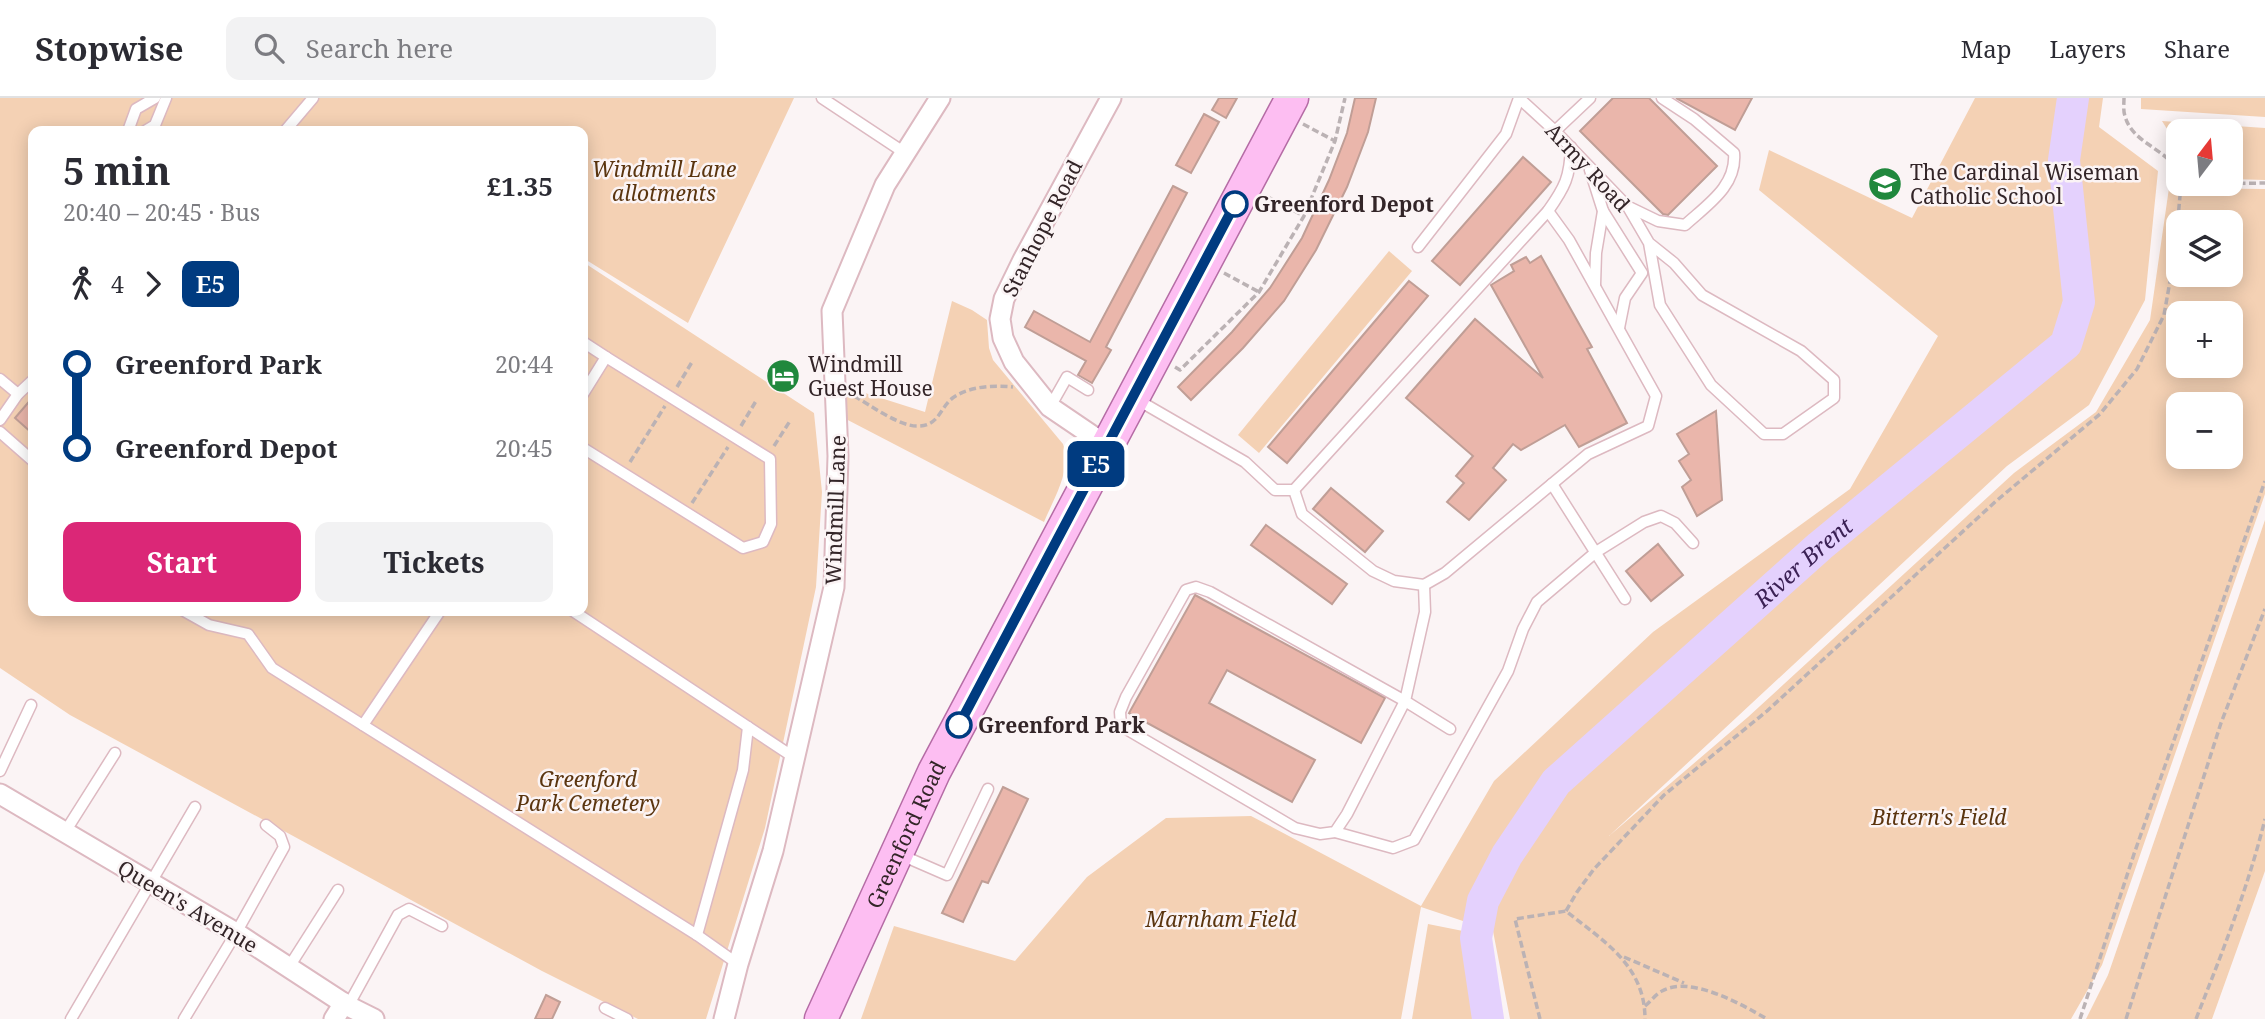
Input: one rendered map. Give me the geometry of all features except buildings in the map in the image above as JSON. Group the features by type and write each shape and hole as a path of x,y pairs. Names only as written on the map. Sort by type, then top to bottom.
{"main road":[{"name":"Greenford Road","path":"821,1019 934,772 1287,106"}],"street":[{"name":"Windmill Lane","path":"724,1019 738,964 774,851 834,587 838,456 832,311 885,185 940,98"},
{"name":"Stanhope Road","path":"1106,445 1050,407 1013,362 1003,338 1000,319 1004,299 1111,98"},
{"name":"Queen's Avenue","path":"0,794 236,933 289,967 342,1009 374,1019"}],"lane":[{"path":"130,126 135,109 155,98"},
{"path":"153,126 166,98"},
{"path":"289,126 313,98"},
{"path":"822,98 905,153"},
{"path":"1418,247 1506,134 1519,98"},
{"name":"Army Road","path":"1519,98 1555,131 1628,207 1649,243"},
{"path":"1555,131 1590,98"},
{"path":"1628,207 1658,221 1685,225 1719,194 1733,172 1734,153 1694,119 1662,98"},
{"path":"1294,491 1548,211 1565,187 1570,170 1571,147"},
{"path":"1588,166 1603,211 1642,273 1625,298 1619,328"},
{"path":"1294,491 1302,514 1373,571 1394,581 1424,585 1446,573 1588,454 1648,426 1656,396 1569,240 1548,211"},
{"path":"1595,286 1596,253 1603,211"},
{"path":"1649,243 1674,262 1702,295 1801,351 1834,380 1834,398 1783,434 1764,434 1711,386 1660,305 1649,243"},
{"path":"588,345 770,459 771,524 763,542 743,548 588,451"},
{"path":"588,386 606,358"},
{"path":"1050,407 1068,377 1088,390"},
{"path":"0,379 18,394"},
{"path":"0,420 28,385"},
{"path":"1132,398 1245,462 1276,490 1294,491"},
{"path":"0,432 28,457"},
{"path":"1552,484 1625,600"},
{"path":"1450,729 1405,701 1210,592 1196,587 1186,590 1120,712 1121,726 1295,828 1320,834 1335,832 1393,848 1414,840 1508,671 1523,629 1537,602 1596,552 1644,522 1661,516 1675,523 1693,543"},
{"path":"1335,832 1347,814 1405,701 1424,612 1424,585"},
{"path":"193,616 209,625 248,634 272,668 697,934 738,964"},
{"path":"363,724 437,616"},
{"path":"581,616 794,758"},
{"path":"0,771 31,705"},
{"path":"697,934 743,770 748,727"},
{"path":"65,832 115,752"},
{"path":"897,853 947,875 988,789"},
{"path":"71,1019 195,807"},
{"path":"184,1019 284,847 281,836 266,825"},
{"path":"289,967 338,890"},
{"path":"342,1009 398,915 409,909 442,926"},
{"path":"605,1008 627,1019"}],"path":[{"path":"1154,356 1180,370 1259,292 1304,216 1335,141 1345,98"},
{"path":"2124,98 2125,116 2137,136 2166,158"},
{"path":"1287,106 1335,141"},
{"path":"2244,183 2265,183"},
{"path":"1245,185 1304,216"},
{"path":"1566,911 1594,869 1664,795 1767,712 1995,502 2100,414 2137,369 2164,315 2175,253 2180,196"},
{"path":"1204,262 1259,292"},
{"path":"623,473 692,362"},
{"path":"836,393 846,392 904,424 919,427 936,421 953,397 980,387 1016,387 1029,382"},
{"path":"686,513 756,401"},
{"path":"768,457 790,421"},
{"path":"2080,1019 2134,854 2265,481"},
{"path":"2126,1019 2221,723 2265,609"},
{"path":"2196,1019 2229,938 2256,857 2265,820"},
{"path":"1540,1019 1515,919 1566,911 1622,956 1686,984 1742,1004 1767,1019"},
{"path":"1622,956 1636,980 1645,1006 1645,1019"},
{"path":"1645,1006 1662,990 1686,984"}],"green space":[{"name":"Greenford Park Cemetery","path":"0,98 794,98 688,323 588,261 588,126 28,126 28,616 588,616 588,265 814,413 822,492 816,587 765,828 706,1019 638,1019 542,971 70,715 0,668"},
{"path":"1975,98 2103,98 2099,127 2158,171 2145,300 2089,405 2007,466 1609,836 1748,717 2014,473 2096,412 2150,320 2168,196 2244,196 2244,189 2265,189 2265,494 2102,965 2071,1019 1510,1019 1493,931 1421,907 1401,1019 861,1019 894,926 1015,961 1087,877 1166,818 1251,816 1421,906 1494,781 1653,632 1850,489 1938,336 1759,190 1769,150 1912,218"},
{"path":"2141,98 2265,98 2265,117 2141,109"},
{"path":"2244,127 2265,128 2265,180 2244,179"},
{"path":"1389,251 1412,271 1259,453 1238,435"},
{"path":"952,301 987,320 989,348 993,360 1063,444 1064,474 1044,522 842,417 843,386 925,412"},
{"path":"2265,520 2265,871 2212,1019 2086,1019 2108,975"},
{"path":"1428,924 1468,932 1480,1019 1412,1019"}],"waterway":[{"name":"River Brent","path":"1488,1019 1476,938 1483,901 1507,855 1556,782 1820,546 2066,344 2079,302 2064,160 2073,98"}],"bus line":[{"name":"E5","path":"959,725 1235,204"}],"place":[{"name":"The Cardinal Wiseman Catholic School","path":"1885,184"},
{"name":"Greenford Depot","path":"1235,204"},
{"name":"Windmill Guest House","path":"783,376"},
{"name":"Greenford Park","path":"959,725"}],"park label":[{"name":"Windmill Lane allotments","path":"664,181"},
{"name":"Bittern's Field","path":"1939,817"},
{"name":"Marnham Field","path":"1221,919"}]}
